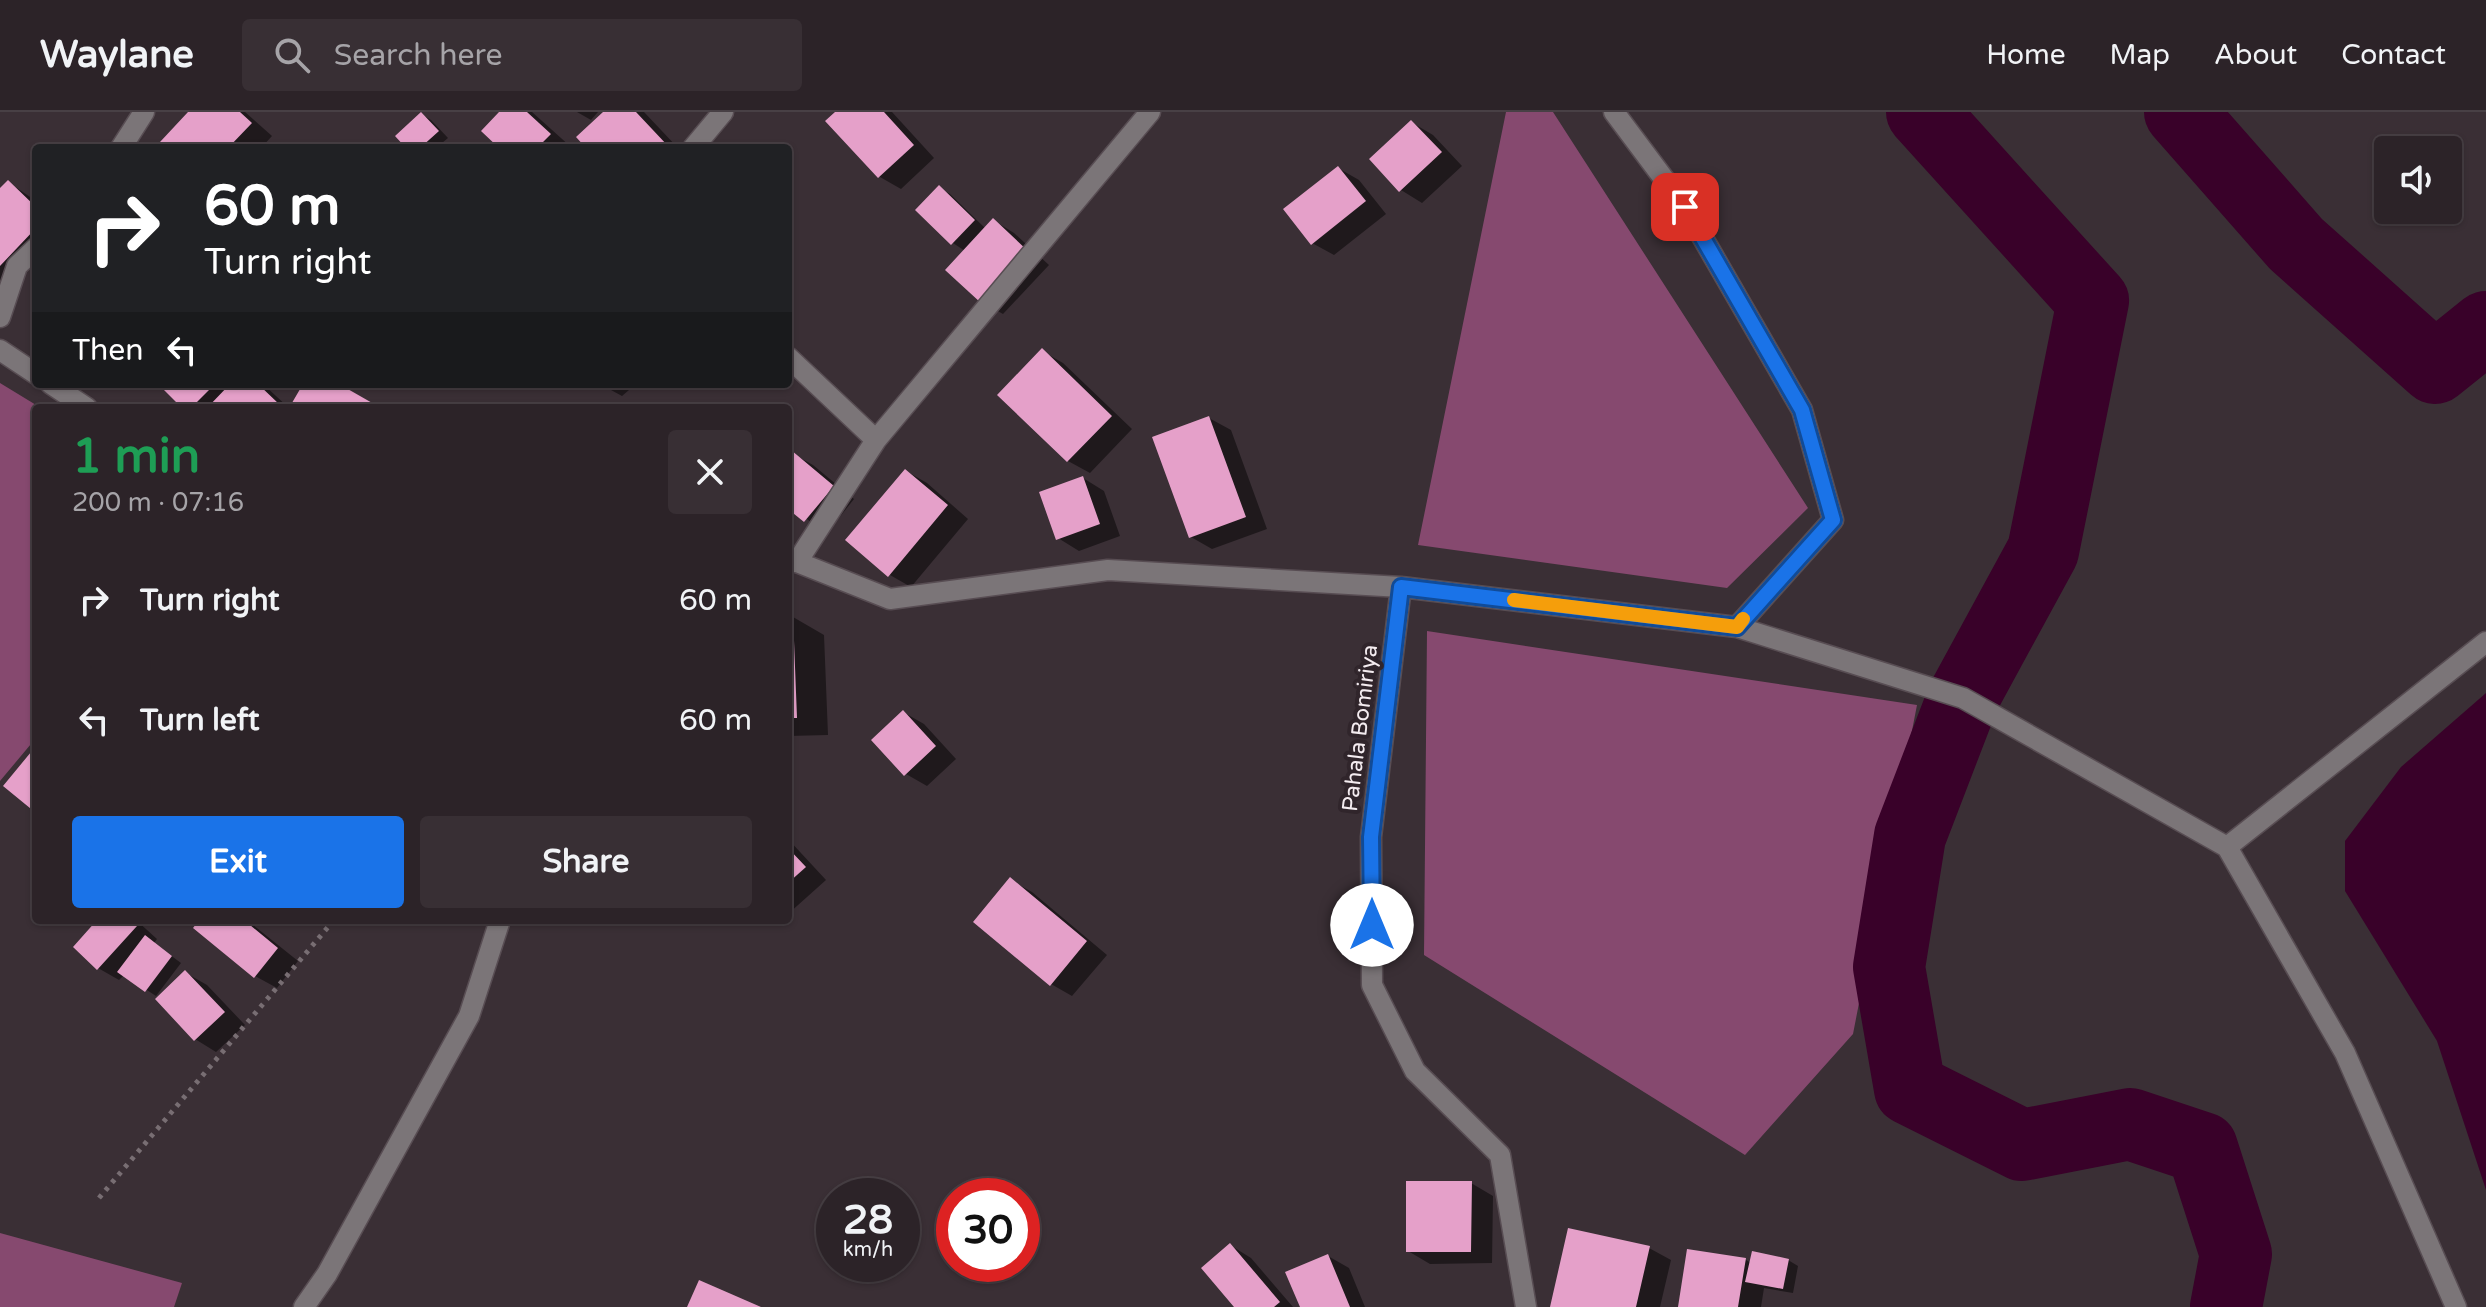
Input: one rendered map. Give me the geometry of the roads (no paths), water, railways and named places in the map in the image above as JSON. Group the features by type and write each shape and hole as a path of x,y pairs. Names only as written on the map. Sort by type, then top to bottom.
{"street":[{"path":"124,144 144,112"},
{"path":"696,144 723,112"},
{"path":"1150,112 876,440 793,562 890,599 1108,570 1401,587 1737,627 1963,698 2227,847 2345,1053 2456,1307"},
{"path":"1614,112 1685,207 1802,410 1833,520 1737,627"},
{"path":"0,317 17,266 32,252"},
{"path":"0,350 32,371"},
{"path":"792,361 876,440"},
{"path":"57,388 81,404"},
{"name":"Pahala Bomiriya","path":"1401,587 1371,837 1372,985 1415,1071 1500,1155 1526,1307"},
{"path":"2227,847 2486,642"},
{"path":"304,1307 327,1274 469,1016 499,924"}],"waterway":[{"path":"1922,112 2093,301 2043,551 1963,698 1910,836 1889,967 1910,1089 2022,1145 2130,1124 2202,1148 2236,1254 2226,1307"},
{"path":"2180,112 2296,244 2435,368 2486,327"}]}
